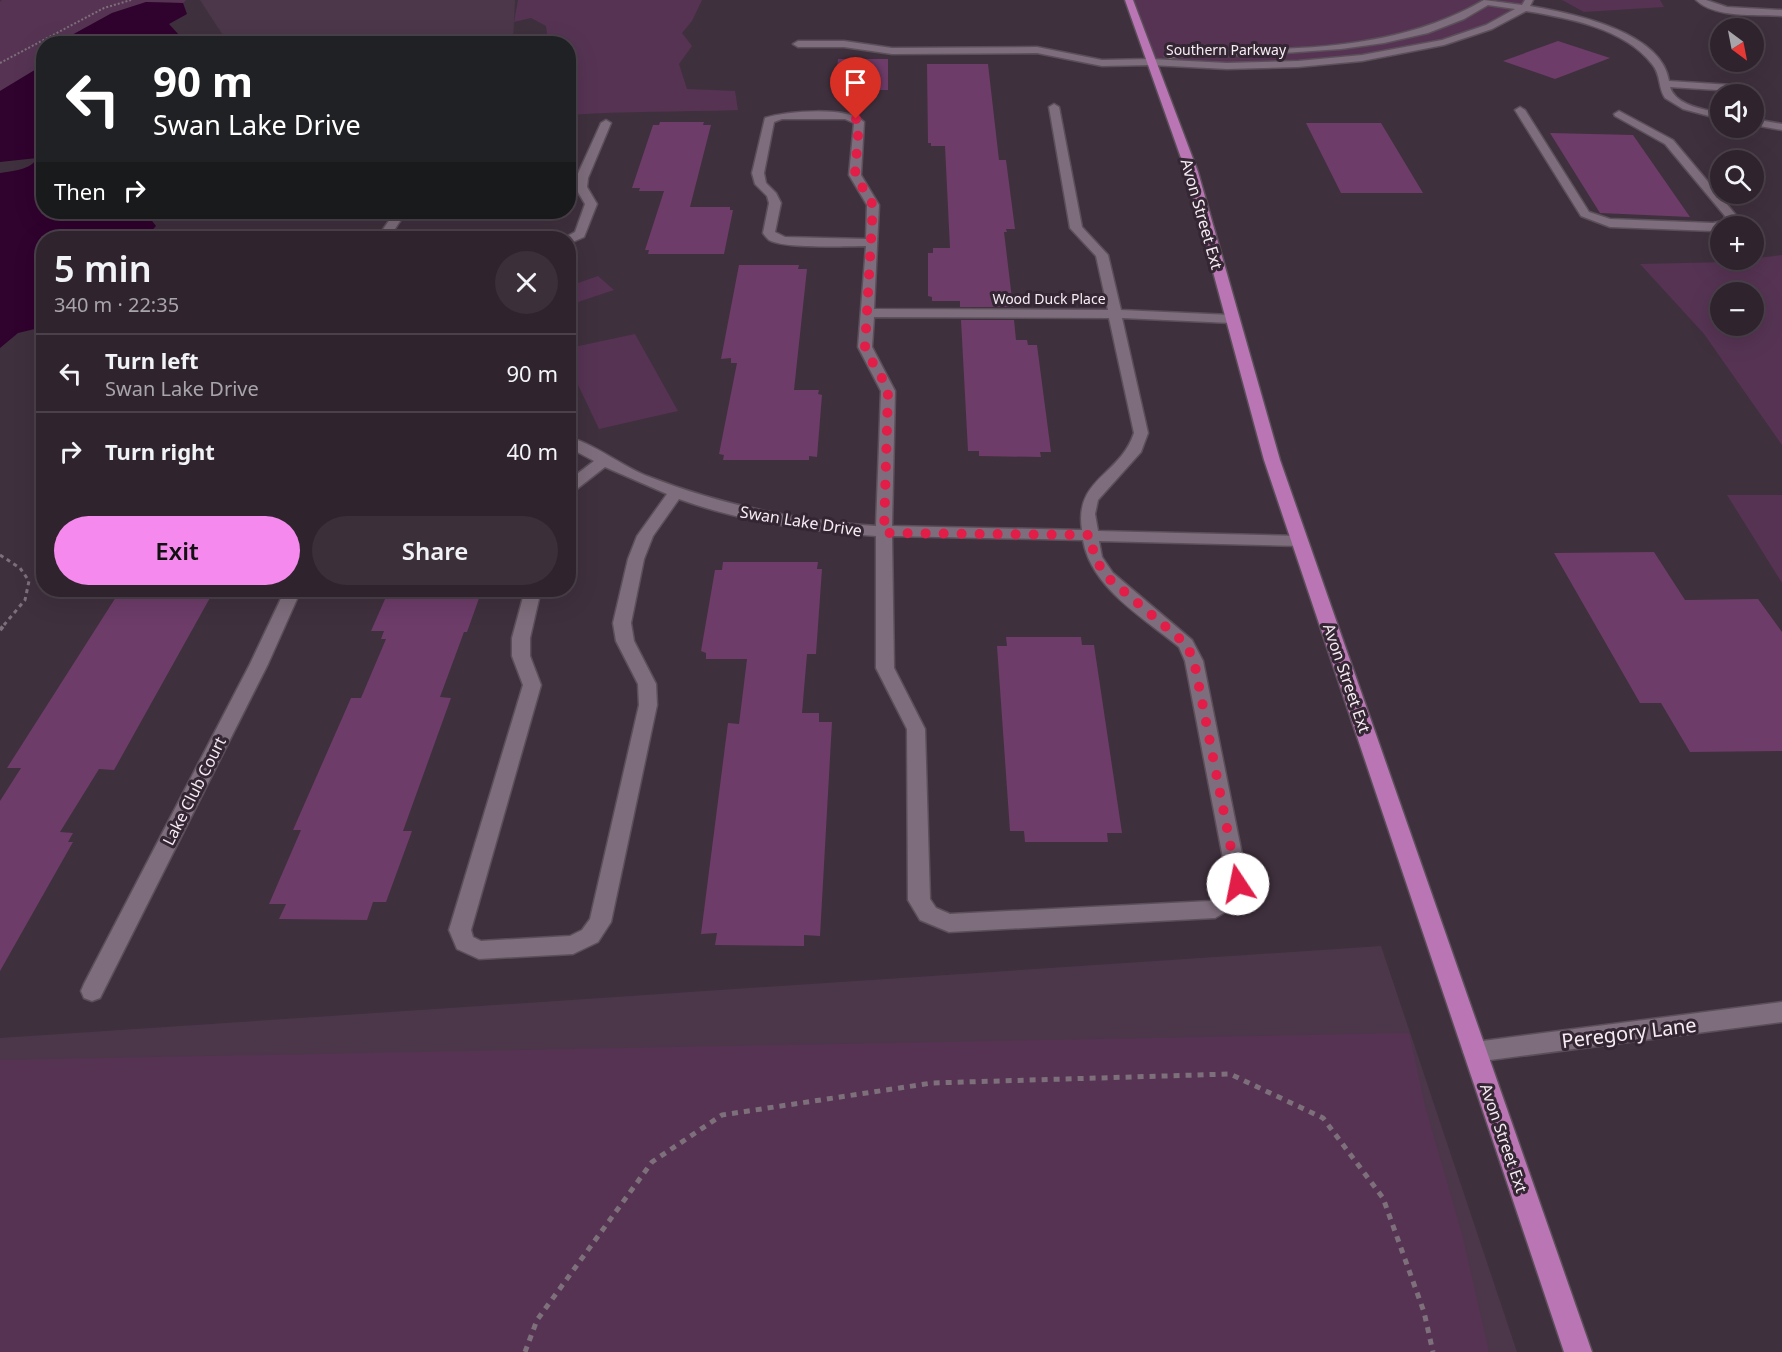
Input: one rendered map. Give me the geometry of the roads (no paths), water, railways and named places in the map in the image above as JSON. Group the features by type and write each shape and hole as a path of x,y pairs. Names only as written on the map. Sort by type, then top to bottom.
{"main road":[{"name":"Avon Street Ext","path":"1130,0 1192,172 1231,320 1272,460 1578,1352"}],"street":[{"path":"1700,0 1705,5 1782,13"},
{"name":"Southern Parkway","path":"1151,62 1180,53 1304,49 1387,39 1435,27 1489,1"},
{"path":"1489,1 1526,4 1618,34 1634,43 1652,58 1663,74 1667,94 1677,102 1710,113"},
{"name":"Southern Parkway","path":"1151,62 1227,66 1298,64 1362,58 1420,48 1469,35 1526,4"},
{"path":"798,44 844,44 892,51 1037,50 1102,63 1151,62"},
{"path":"1665,84 1710,86"},
{"path":"872,243 784,241 768,233 775,203 772,195 761,184 758,173 769,120 781,116 846,117 859,122 855,175 873,205 872,243 865,347 870,362 883,378 888,391 884,533 885,668 891,686 906,706 916,729 919,900 928,914 950,923 1215,909 1230,899 1238,884 1194,661 1186,644 1107,577 1094,557 1087,514 1090,499 1136,449 1141,433 1102,255 1076,228 1054,107"},
{"path":"1520,110 1585,214 1610,223 1713,227 1728,224 1731,216 1669,142 1619,114"},
{"path":"576,236 580,234 591,204 581,187 582,178 606,123"},
{"path":"1764,124 1782,127"},
{"name":"Wood Duck Place","path":"866,314 1116,314 1231,320"},
{"name":"Swan Lake Drive","path":"576,446 603,462 675,494 748,514 812,526 884,533 1091,535 1300,541"},
{"path":"576,483 603,462"},
{"path":"531,597 521,638 521,656 532,685 460,930 465,943 479,950 573,945 590,936 600,922 648,705 647,684 626,640 622,623 636,559 642,544 675,494"},
{"name":"Lake Club Court","path":"92,992 259,664 290,597"},
{"name":"Peregory Lane","path":"1475,1052 1782,1012"}]}
